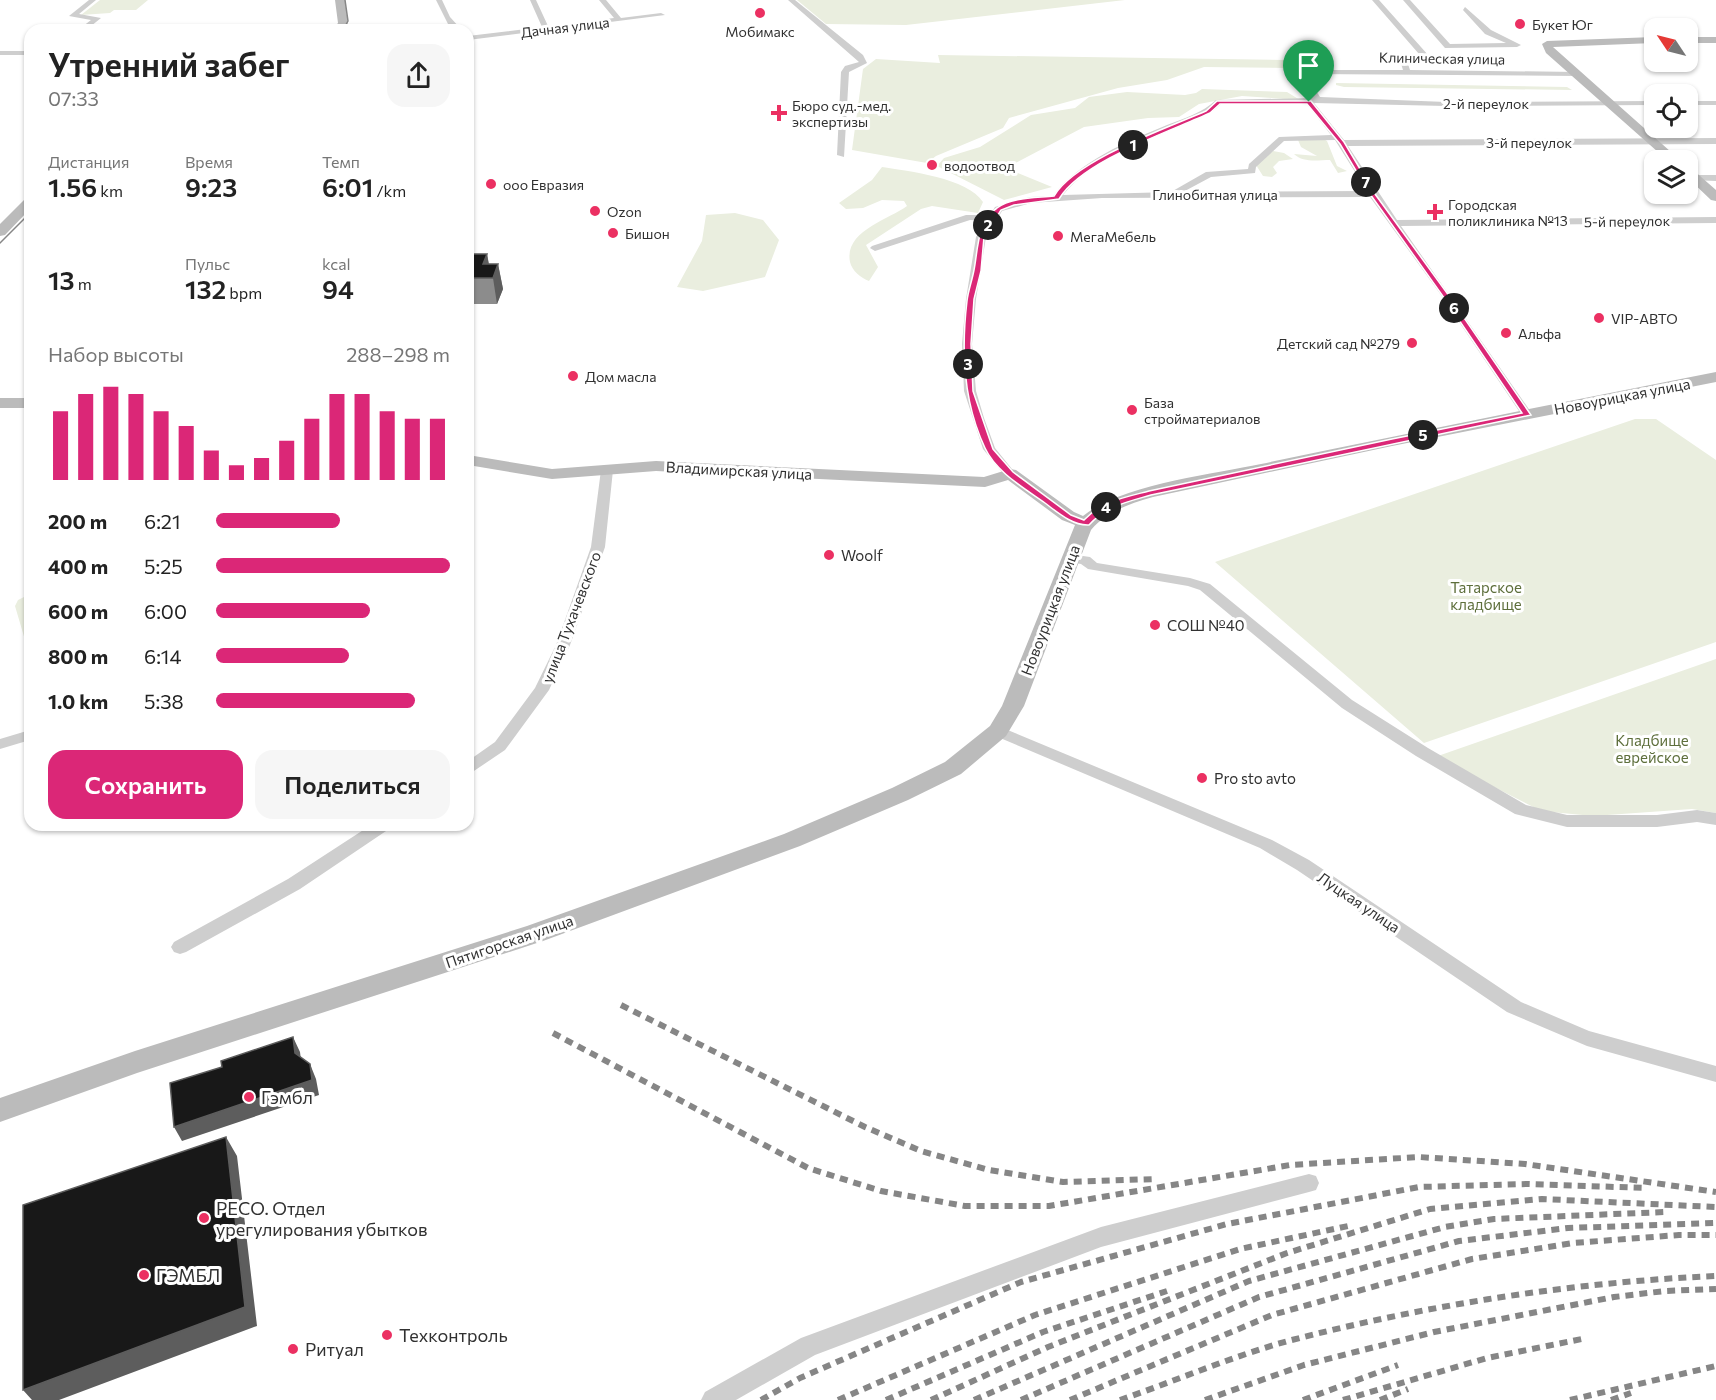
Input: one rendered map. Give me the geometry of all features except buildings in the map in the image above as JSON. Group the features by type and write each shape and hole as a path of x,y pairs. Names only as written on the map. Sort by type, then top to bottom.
{"main road":[{"path":"340,0 342,24"},
{"path":"1644,40 1547,44 1550,51 1662,150"},
{"path":"1698,40 1716,40"},
{"path":"1698,181 1716,196"},
{"path":"0,232 24,208"},
{"path":"0,247 24,224"},
{"name":"Новоурицкая улица","path":"998,731 1013,706 1069,558 1086,523 1097,511 1149,493 1381,443 1716,377"},
{"path":"0,403 24,403"},
{"name":"Владимирская улица","path":"474,461 552,474 656,466 985,482 1010,474"},
{"path":"1010,474 1068,516 1086,523"},
{"name":"Пятигорская улица","path":"0,1110 135,1062 534,934 792,840 900,794 953,768 998,731"}],"street":[{"path":"90,24 97,18 73,16 93,0"},
{"path":"437,0 452,24"},
{"path":"532,0 546,29"},
{"path":"602,0 619,20"},
{"path":"791,0 860,57 863,63 848,68 845,72 841,155"},
{"path":"1375,0 1425,56 1401,56 1407,72"},
{"path":"1406,0 1448,46 1517,45 1488,32 1465,9"},
{"name":"Дачная улица","path":"474,37 661,15"},
{"path":"0,53 24,53"},
{"name":"Клиническая улица","path":"1313,101 1303,75 1307,72 1577,74"},
{"path":"1313,101 1393,224 1445,294 1527,415"},
{"name":"2-й переулок","path":"1056,197 1062,188 1102,159 1208,112 1219,102 1644,103"},
{"path":"1698,103 1716,104"},
{"name":"3-й переулок","path":"1173,193 1209,174 1252,171 1252,166 1282,139 1716,141"},
{"path":"1698,176 1716,177"},
{"name":"Глинобитная улица","path":"991,218 998,209 1013,204 1056,197 1173,193 1373,194"},
{"path":"875,248 969,217 991,218 981,237 977,271 970,299 967,344 970,391 989,449 1010,474"},
{"name":"5-й переулок","path":"1393,224 1716,220"},
{"name":"улица Тухачевского","path":"474,765 500,746 542,690 563,645 598,547 607,470"},
{"path":"1069,558 1085,560 1093,566 1190,582 1205,587 1347,704 1422,752 1521,810 1567,821 1658,821 1697,816 1716,819"},
{"name":"Луцкая улица","path":"998,731 1266,844 1303,865 1514,1006 1545,1023 1604,1044 1716,1074"},
{"path":"0,744 24,737"},
{"path":"180,947 294,884 374,831"},
{"path":"713,1400 809,1346 1101,1238 1309,1183"}],"green space":[{"path":"100,0 148,0 136,10 114,10 110,13 81,15"},
{"path":"797,0 1125,0 906,25 826,24"},
{"path":"938,55 1287,60 1289,68 1204,67 1167,80 1118,88 1009,118 1003,128 936,156 927,163 852,150 863,69 876,59 940,63"},
{"path":"1336,83 1567,87 1572,90 1344,87"},
{"path":"1202,89 1287,92 1300,100 1242,96 1199,104 1179,117 1148,118 1084,127 1006,168 1052,187 1004,200 937,166 944,158 980,147 1031,115 1075,108 1089,97 1127,92 1185,95"},
{"path":"1320,137 1327,141 1337,166 1347,171 1338,173 1330,160 1306,160 1294,154 1317,156 1301,147 1298,140"},
{"path":"1273,151 1284,153 1293,159 1279,161 1273,167 1277,173 1272,177 1263,176 1256,165"},
{"path":"882,167 951,181 965,187 983,202 978,213 932,206 921,209 866,245 878,267 869,281 857,274 851,265 850,251 854,242 860,234 907,206 904,201 882,200 863,208 846,209 839,203 872,180"},
{"path":"735,213 763,220 779,240 765,277 703,291 677,287 702,241 706,215"},
{"name":"Татарское кладбище","path":"1635,419 1656,419 1716,460 1716,642 1424,743 1215,562"},
{"path":"24,597 24,637 15,606 18,600"},
{"name":"Кладбище еврейское","path":"1716,659 1716,813 1692,809 1593,816 1541,811 1435,757"}],"tram line":[{"path":"345,0 348,21 346,24"},
{"path":"0,243 24,219"}],"railway":[{"path":"621,1005 865,1127 921,1151 989,1170 1063,1182 1157,1179"},
{"path":"553,1033 808,1168 881,1191 965,1206 1049,1206 1290,1165 1419,1157 1525,1164 1716,1192"},
{"path":"761,1400 800,1378 1021,1282 1227,1224 1419,1187 1527,1184 1647,1188"},
{"path":"931,1400 1048,1347 1287,1253 1430,1209 1542,1199 1716,1207"},
{"path":"974,1400 1249,1281 1445,1227 1494,1219 1665,1212"},
{"path":"1021,1400 1259,1297 1459,1241 1568,1228 1716,1223"},
{"path":"838,1400 1035,1315 1240,1249 1348,1226"},
{"path":"1070,1400 1272,1315 1472,1259 1573,1243 1679,1235 1716,1235"},
{"path":"1120,1400 1267,1347 1393,1316 1500,1297 1555,1290 1716,1276"},
{"path":"1205,1400 1304,1365 1434,1332 1614,1297 1665,1291 1716,1289"},
{"path":"886,1400 1043,1332 1167,1291"},
{"path":"1343,1400 1487,1358 1587,1338"},
{"path":"1303,1400 1398,1365"},
{"path":"1570,1400 1716,1366"},
{"path":"1380,1400 1408,1389"},
{"path":"1611,1400 1631,1393"}],"place":[{"name":"Мобимакс","path":"760,13"},
{"name":"Букет Юг","path":"1520,24"},
{"name":"Бюро суд.-мед. экспертизы","path":"779,113"},
{"name":"водоотвод","path":"932,165"},
{"name":"ооо Евразия","path":"491,184"},
{"name":"Ozon","path":"595,211"},
{"name":"Городская поликлиника №13","path":"1435,212"},
{"name":"Бишон","path":"613,233"},
{"name":"МегаМебель","path":"1058,236"},
{"name":"VIP-АВТО","path":"1599,318"},
{"name":"Альфа","path":"1506,333"},
{"name":"Детский сад №279","path":"1412,343"},
{"name":"Дом масла","path":"573,376"},
{"name":"База стройматериалов","path":"1132,410"},
{"name":"Woolf","path":"829,555"},
{"name":"СОШ №40","path":"1155,625"},
{"name":"Pro sto avto","path":"1202,778"},
{"name":"Гэмбл","path":"249,1097"},
{"name":"РЕСО. Отдел урегулирования убытков","path":"204,1218"},
{"name":"ГЭМБЛ","path":"144,1275"},
{"name":"Техконтроль","path":"387,1335"},
{"name":"Ритуал","path":"293,1349"}],"route":[{"path":"1219,102 1309,102 1338,137 1373,194 1445,294 1527,415 1392,441 1149,493 1114,503 1097,511 1086,523 1068,516 1010,474 989,449 970,391 967,344 970,299 977,271 981,237 991,218 998,209 1013,204 1056,197 1062,188 1102,159 1208,112 1219,102"}]}
